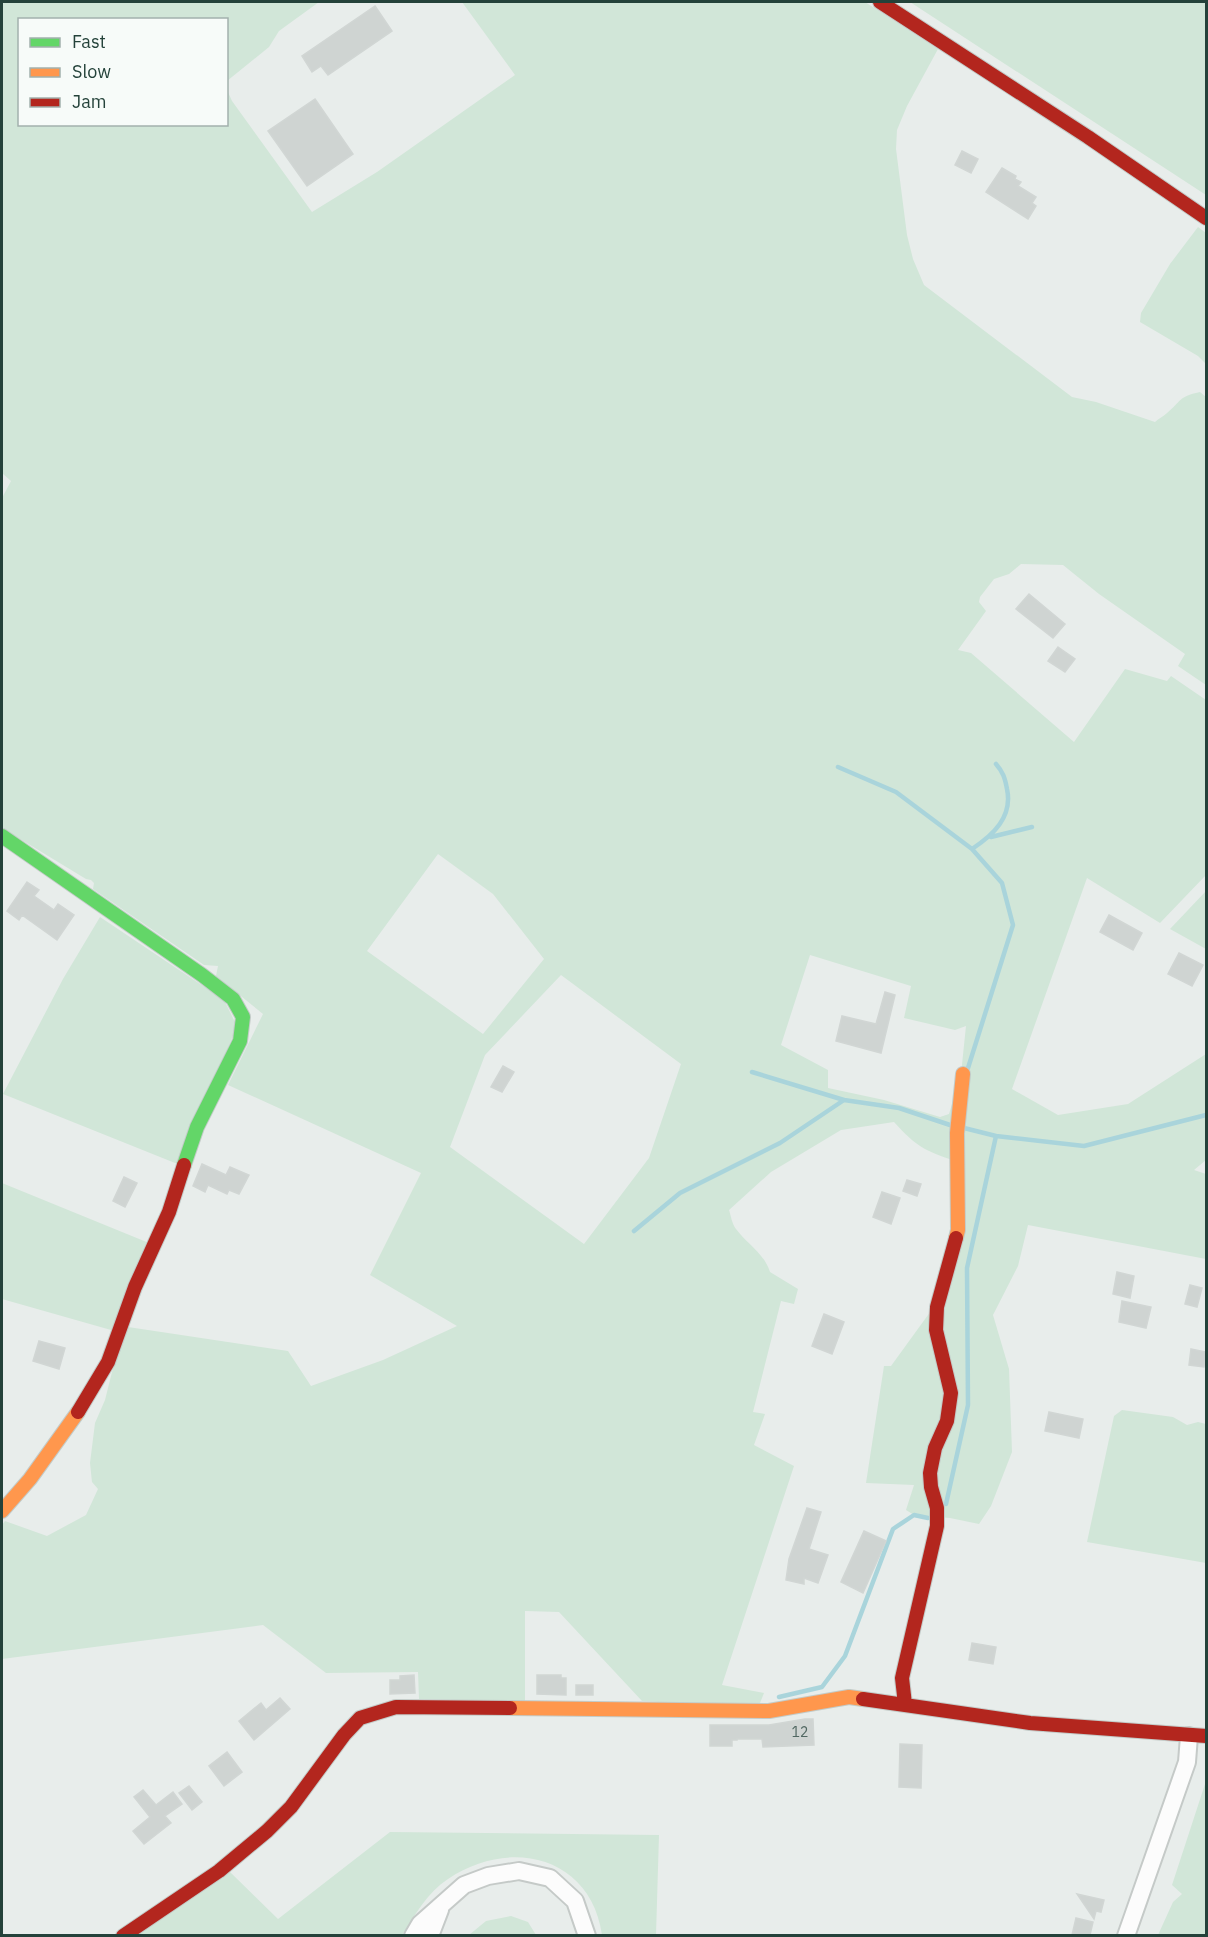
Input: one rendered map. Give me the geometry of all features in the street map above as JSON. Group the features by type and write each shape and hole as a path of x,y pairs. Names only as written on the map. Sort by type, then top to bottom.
{"street":[{"path":"880,2 1088,137 1206,218"},
{"path":"2,836 234,999 243,1017 240,1041 197,1127 169,1212 135,1287 108,1362 86,1402 30,1479 2,1511"},
{"path":"905,1704 902,1678 937,1526 937,1508 930,1473 935,1448 947,1420 951,1393 936,1330 937,1307 958,1230 957,1126 963,1074"},
{"path":"123,1935 219,1871 267,1831 291,1807 360,1718 396,1707 769,1711 849,1697 1030,1723 1206,1736"},
{"path":"1126,1935 1187,1762 1189,1736"},
{"path":"413,1935 420,1924 464,1885 488,1876 519,1871 550,1878 575,1901 587,1935"},
{"path":"430,1935 442,1906"}],"green space":[{"path":"6,2 319,2 279,31 269,47 228,80 228,18 18,18 18,126 228,126 228,92 312,212 377,172 515,75 462,2 865,2 938,49 907,106 897,130 896,149 907,235 913,259 924,285 1072,397 1096,402 1155,422 1187,396 1200,392 1206,397 1206,685 1178,666 1185,654 1099,594 1063,565 1021,564 1009,574 994,579 980,597 979,602 986,611 958,650 971,653 1074,742 1125,669 1167,681 1171,676 1206,700 1206,875 1160,923 1087,878 1012,1089 1058,1115 1128,1104 1206,1054 1206,1160 1194,1170 1206,1174 1206,1259 1028,1225 1018,1266 993,1315 1009,1369 1012,1452 991,1506 979,1524 950,1518 914,1515 906,1510 914,1485 866,1483 884,1366 891,1366 949,1286 956,1161 921,1147 894,1122 841,1130 771,1172 729,1210 735,1227 760,1254 770,1272 798,1289 794,1304 781,1301 753,1412 765,1414 754,1445 794,1466 722,1685 764,1693 758,1708 642,1701 559,1612 525,1611 525,1702 419,1699 418,1672 326,1673 263,1625 2,1659 2,1525 5,1521 47,1536 86,1515 98,1489 92,1482 90,1463 95,1423 105,1400 128,1327 288,1351 311,1386 383,1360 457,1326 370,1275 421,1173 228,1085 263,1014 216,976 218,966 204,965 93,889 94,883 91,880 2,828 2,498 11,481 2,473 2,4","holes":["438,854 493,894 544,959 483,1034 367,951","810,955 911,986 904,1018 955,1030 966,1026 961,1074 949,1114 940,1117 884,1100 828,1088 828,1070 781,1045","561,975 681,1064 649,1158 584,1244 450,1147 485,1055"]},
{"path":"910,2 1206,2 1206,195"},
{"path":"1198,227 1206,233 1206,364 1198,356 1140,322 1141,313 1170,264"},
{"path":"1206,891 1206,949 1170,929"},
{"path":"100,917 224,1000 237,1026 180,1165 3,1094 63,979"},
{"path":"2,1183 149,1243 111,1330 2,1299"},
{"path":"1122,1410 1173,1417 1187,1425 1198,1422 1206,1424 1206,1563 1087,1542 1114,1416"},
{"path":"1206,1781 1206,1935 1158,1935 1173,1902 1182,1894 1172,1885"},
{"path":"390,1832 659,1835 656,1935 602,1935 595,1908 582,1887 565,1871 544,1862 521,1857 496,1859 472,1866 448,1879 428,1898 402,1935 130,1936 230,1872 278,1919"},
{"path":"511,1916 528,1922 536,1935 469,1935 486,1921"}],"building":[{"path":"375,6 392,31 328,75 321,66 312,72 302,56"},
{"path":"315,99 353,154 307,186 268,131"},
{"path":"962,151 978,159 971,173 955,165"},
{"path":"1002,168 1016,176 1015,179 1021,182 1018,186 1036,197 1032,203 1036,206 1028,219 986,192"},
{"path":"1029,594 1065,624 1053,638 1016,609"},
{"path":"1058,647 1075,659 1065,672 1048,661"},
{"path":"27,882 39,890 34,896 54,910 58,904 74,915 57,940 22,915 19,920 7,911"},
{"path":"1109,915 1142,933 1133,950 1100,932"},
{"path":"1179,953 1203,965 1192,986 1168,974"},
{"path":"885,992 895,995 881,1053 836,1041 842,1016 876,1024"},
{"path":"503,1066 514,1072 502,1092 491,1087"},
{"path":"202,1164 226,1175 230,1167 249,1175 239,1194 229,1190 227,1194 208,1185 205,1192 193,1186"},
{"path":"124,1177 137,1183 125,1207 113,1201"},
{"path":"907,1180 921,1184 917,1196 903,1191"},
{"path":"882,1192 900,1198 891,1224 873,1217"},
{"path":"1117,1272 1134,1276 1130,1298 1113,1294"},
{"path":"1190,1285 1202,1288 1197,1307 1185,1304"},
{"path":"1122,1301 1151,1307 1146,1328 1119,1322"},
{"path":"824,1314 844,1322 832,1354 812,1346"},
{"path":"39,1341 65,1348 59,1369 33,1361"},
{"path":"1191,1349 1206,1352 1204,1367 1189,1365"},
{"path":"1049,1412 1083,1419 1079,1438 1045,1431"},
{"path":"807,1508 821,1512 809,1549 828,1555 818,1583 804,1578 804,1584 786,1580 789,1559"},
{"path":"864,1531 886,1541 863,1593 841,1582"},
{"path":"972,1643 996,1647 993,1664 969,1660"},
{"path":"414,1675 415,1693 390,1694 390,1680 400,1680 400,1676"},
{"path":"537,1675 561,1675 561,1678 566,1678 566,1695 537,1694"},
{"path":"576,1685 593,1685 593,1695 576,1695"},
{"path":"280,1698 290,1709 254,1740 239,1721 261,1703 266,1710"},
{"path":"813,1719 814,1745 763,1747 762,1739 737,1739 732,1740 732,1746 710,1746 710,1725 769,1725"},
{"path":"900,1744 922,1745 921,1788 899,1787"},
{"path":"227,1752 242,1772 224,1786 209,1766"},
{"path":"189,1786 202,1802 192,1810 179,1793"},
{"path":"143,1790 156,1805 173,1792 182,1804 165,1816 171,1823 144,1844 133,1831 150,1817 134,1797"},
{"path":"1077,1894 1104,1900 1101,1912 1096,1911 1094,1919"},
{"path":"1076,1918 1093,1922 1090,1935 1072,1935"}],"waterway":[{"path":"972,849 1000,824 1007,808 1005,782 996,764"},
{"path":"838,767 896,792 972,849 1002,883 1013,925 968,1068"},
{"path":"991,837 1032,827"},
{"path":"752,1072 844,1100"},
{"path":"634,1231 680,1193 780,1143 844,1100 899,1108 950,1125"},
{"path":"996,1136 1084,1146 1206,1115"},
{"path":"946,1504 968,1405 967,1268 996,1136 964,1128"},
{"path":"779,1697 822,1687 845,1656 893,1529 914,1515 928,1518"}],"traffic: fast":[{"path":"2,836 202,975 233,999 243,1017 240,1041 197,1127 184,1165"}],"traffic: slow":[{"path":"956,1238 958,1230 957,1133 963,1074"},
{"path":"2,1511 30,1479 78,1412"},
{"path":"510,1708 769,1711 849,1697 863,1699"}],"traffic: jam":[{"path":"880,2 1088,137 1206,218"},
{"path":"78,1412 108,1362 135,1287 169,1212 184,1165"},
{"path":"905,1704 902,1678 937,1526 937,1508 930,1473 935,1448 947,1421 951,1393 936,1330 937,1307 956,1238"},
{"path":"863,1699 1030,1723 1206,1736"},
{"path":"123,1936 219,1871 267,1831 291,1807 344,1735 360,1718 396,1707 510,1708"}]}
